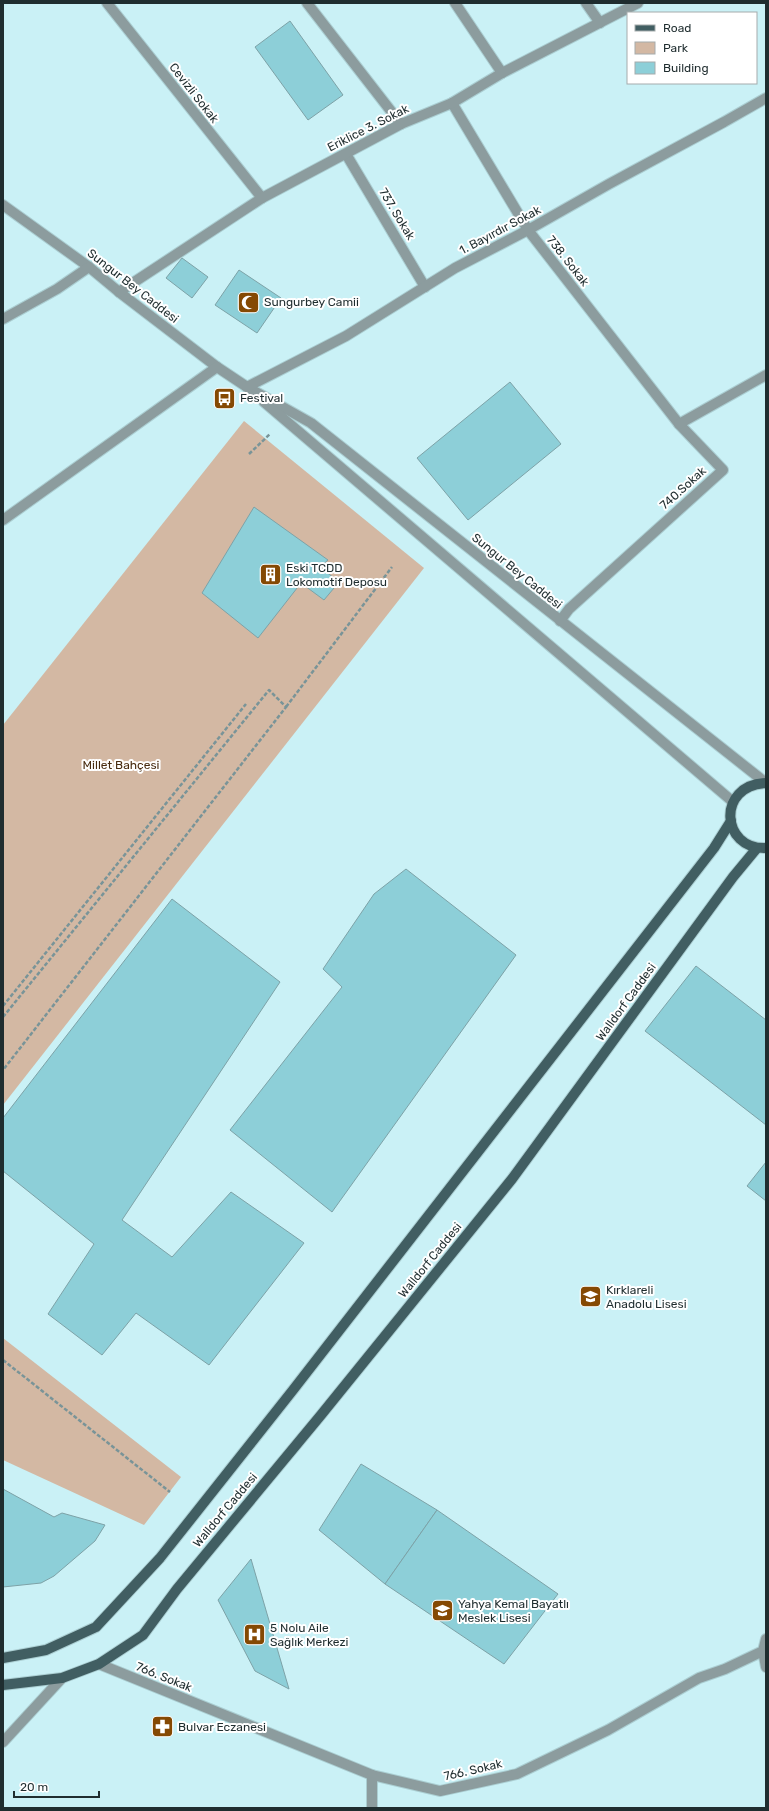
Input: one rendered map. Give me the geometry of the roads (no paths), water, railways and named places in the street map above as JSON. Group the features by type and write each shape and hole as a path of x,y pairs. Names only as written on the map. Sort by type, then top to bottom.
{"main road":[{"path":"762,848 748,845 739,839 731,821 732,801 746,788 755,784 766,783"},
{"name":"Walldorf Caddesi","path":"3,1658 46,1650 96,1627 160,1558 298,1384 714,848 731,821"},
{"name":"Walldorf Caddesi","path":"3,1685 62,1678 98,1664 143,1635 177,1589 321,1416 512,1179 733,877 762,848"}],"street":[{"name":"Cevizli Sokak","path":"107,3 262,198"},
{"path":"307,3 401,124"},
{"path":"455,3 502,73"},
{"path":"586,3 600,23"},
{"name":"Eriklice 3. Sokak","path":"119,292 262,198 401,124 452,103 502,73 638,3"},
{"name":"1. Bayırdır Sokak","path":"247,387 346,336 455,268 528,230 608,184 766,98"},
{"name":"738. Sokak","path":"452,103 528,230 679,424"},
{"name":"737. Sokak","path":"346,154 425,287"},
{"name":"Sungur Bey Caddesi","path":"3,205 89,267 119,292 217,367 247,387 312,423 766,783"},
{"path":"3,319 57,290 89,267"},
{"path":"3,520 217,367"},
{"path":"679,424 766,375"},
{"name":"Sungur Bey Caddesi","path":"247,387 732,801"},
{"name":"740.Sokak","path":"560,621 569,609 723,470 679,424"},
{"path":"766,1639 763,1652 766,1667"},
{"name":"766. Sokak","path":"98,1664 372,1775 440,1791 517,1774 608,1730 699,1678 725,1669 763,1652"},
{"path":"3,1742 62,1678"},
{"path":"372,1775 372,1808"}],"place":[{"name":"Sungurbey Camii","path":"248,302"},
{"name":"Festival","path":"224,398"},
{"name":"Eski TCDD Lokomotif Deposu","path":"271,575"},
{"name":"Kırklareli Anadolu Lisesi","path":"591,1297"},
{"name":"Yahya Kemal Bayatlı Meslek Lisesi","path":"442,1611"},
{"name":"5 Nolu Aile Sağlık Merkezi","path":"255,1635"},
{"name":"Bulvar Eczanesi","path":"162,1727"}],"park label":[{"name":"Millet Bahçesi","path":"121,765"}]}
